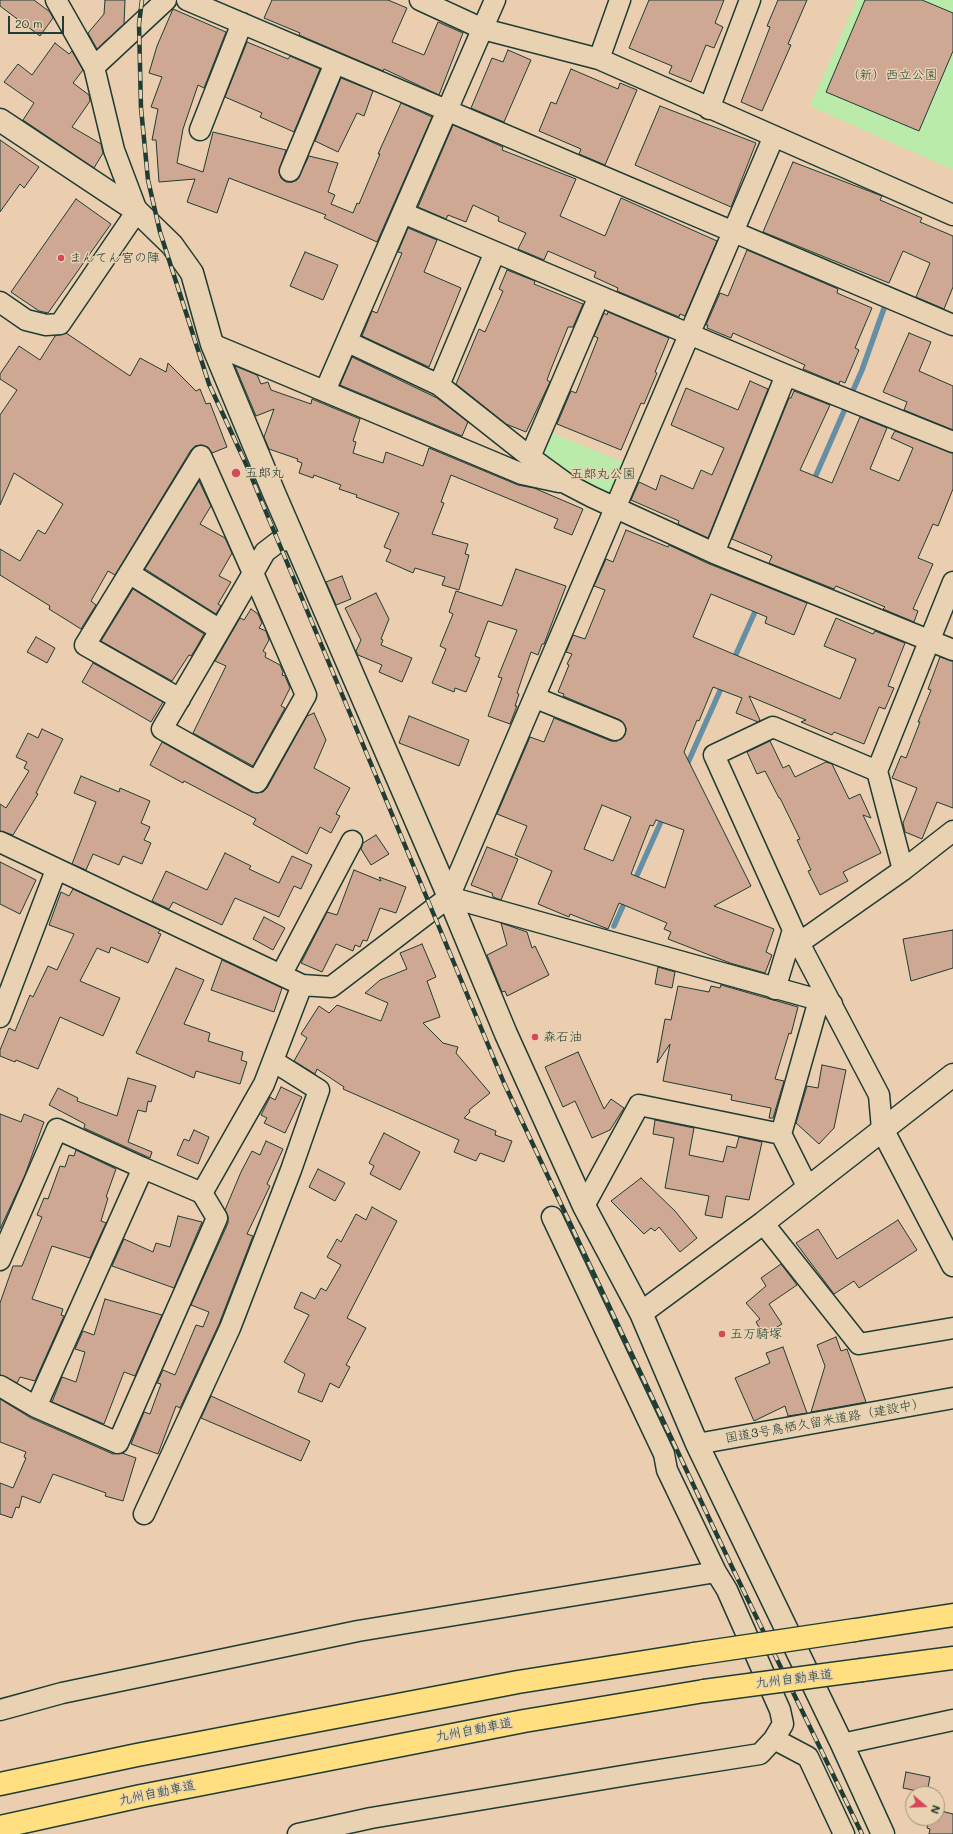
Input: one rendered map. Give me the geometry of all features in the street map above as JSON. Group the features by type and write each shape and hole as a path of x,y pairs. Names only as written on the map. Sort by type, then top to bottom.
{"highway":[{"path":"0,1784 137,1755 503,1685 694,1654 953,1615"},
{"name":"九州自動車道","path":"0,1827 141,1796 516,1722 704,1691 953,1658"}],"street":[{"path":"56,0 94,67 114,150 137,211"},
{"path":"94,67 166,0"},
{"path":"187,0 953,325"},
{"path":"420,0 483,29 599,59 709,109 953,215"},
{"path":"326,391 495,0"},
{"path":"599,59 620,0"},
{"path":"709,109 750,0"},
{"path":"200,130 242,23"},
{"path":"290,171 335,62"},
{"path":"0,120 137,211 172,245 192,273 212,344 449,897 506,1034 584,1206 641,1313 697,1444 842,1744 883,1834"},
{"path":"0,842 56,870 302,985 331,987 449,897 536,698 774,136"},
{"path":"0,302 26,320 46,325 60,324 137,211"},
{"path":"403,213 786,375 953,442"},
{"path":"438,386 495,252"},
{"path":"530,457 599,296"},
{"path":"348,342 438,386 567,484 616,509 714,553 953,650"},
{"path":"212,344 522,474 567,484"},
{"path":"714,553 786,375"},
{"path":"180,699 85,645 201,456 253,573 306,695 257,782 162,729 180,699 253,573 265,552 278,542 294,538"},
{"path":"129,573 220,630"},
{"path":"903,870 877,771 953,582"},
{"path":"536,698 616,730"},
{"path":"877,771 773,727 714,755 825,1002 879,1095 882,1129 953,1265"},
{"path":"775,989 796,936 903,870 953,831"},
{"path":"281,975 352,841"},
{"path":"0,1018 56,870"},
{"path":"449,897 825,1002"},
{"path":"202,1193 264,1084 302,985"},
{"path":"808,1188 781,1134 825,1002"},
{"path":"144,1514 230,1328 291,1170 319,1090 273,1061"},
{"path":"641,1313 808,1188 953,1075"},
{"path":"584,1206 639,1105 781,1134"},
{"path":"0,1260 57,1129 202,1193 217,1218 118,1443 36,1407 0,1386"},
{"path":"36,1407 143,1168"},
{"path":"298,1834 371,1818 760,1754 774,1739 783,1724 780,1710 727,1590 716,1572 667,1470 664,1454 617,1350 552,1217"},
{"path":"763,1222 859,1344 953,1328"},
{"name":"国道3号鳥栖久留米道路（建設中）","path":"697,1444 953,1398"},
{"path":"0,1710 62,1693 358,1631 716,1572"},
{"path":"842,1744 953,1720"},
{"path":"774,1739 808,1757 844,1834"}],"green space":[{"name":"（新）西立公園","path":"857,0 953,0 953,170 810,106"},
{"name":"五郎丸公園","path":"545,430 627,464 613,498 597,492 537,449"}],"building":[{"path":"0,0 34,0 50,12 53,18 40,36 0,6"},
{"path":"105,0 125,0 124,24 97,49 88,33 104,14"},
{"path":"272,0 388,0 407,8 392,42 424,55 438,22 463,33 439,95 384,69 383,71 299,35 300,33 264,18"},
{"path":"649,0 724,0 715,23 723,27 714,48 706,45 691,82 669,73 672,66 629,48"},
{"path":"778,0 807,0 788,44 791,45 762,111 741,102 770,27 767,26"},
{"name":"（新）西立公園","path":"865,0 922,0 953,13 953,51 919,131 826,92"},
{"path":"173,9 226,32 204,88 198,85 183,129 177,163 203,172 213,132 286,150 279,172 281,178 286,182 297,180 309,156 338,163 328,192 335,195 331,204 353,213 357,203 359,204 380,154 378,154 401,103 432,117 377,242 324,218 326,215 229,178 217,213 187,202 195,179 159,182 156,140 152,140 158,109 151,107 162,77 149,73 157,46"},
{"path":"247,42 288,59 290,56 320,69 294,132 260,117 262,113 225,97"},
{"path":"55,43 69,54 72,51 83,70 73,83 89,95 90,101 72,127 101,144 103,153 94,168 23,120 34,103 4,82 18,64 32,75"},
{"path":"508,50 531,60 504,122 471,108 492,58 503,62"},
{"path":"571,69 618,89 620,83 637,90 605,165 579,154 581,149 539,131 551,102 556,104"},
{"path":"341,78 373,91 364,116 357,113 338,152 315,141"},
{"path":"660,106 756,143 731,207 635,165"},
{"path":"453,125 503,147 502,150 576,179 560,216 605,236 621,198 717,241 685,316 680,314 679,317 617,291 618,288 594,277 596,272 548,251 544,260 518,249 526,233 498,221 499,217 473,205 466,222 448,215 446,219 418,207"},
{"path":"0,140 39,167 24,188 20,184 0,212"},
{"path":"793,162 882,196 880,200 922,218 920,222 953,236 953,287 944,309 916,297 930,263 903,251 889,283 763,232"},
{"name":"まんてん宮の陣","path":"76,199 111,224 48,313 39,311 11,292"},
{"path":"408,228 437,240 424,272 461,288 429,367 362,336 372,311 377,313 402,253 398,252"},
{"path":"747,250 838,289 837,293 872,308 855,348 859,350 845,383 840,381 839,384 803,369 805,365 733,333 731,338 707,328 708,325 706,325 720,293 728,296"},
{"path":"305,252 338,265 323,300 290,286"},
{"path":"507,270 535,281 534,284 583,304 573,327 568,327 547,380 550,382 526,432 506,424 456,384 479,329 485,332 503,291 499,289"},
{"path":"608,312 669,338 644,404 641,403 621,450 557,424 571,391 576,393 598,338 594,336 604,313 607,315"},
{"path":"66,333 130,376 140,358 166,372 168,363 196,391 200,389 206,404 210,403 227,447 212,453 208,447 201,445 195,446 191,450 115,575 108,571 91,601 96,605 81,629 49,609 50,606 0,575 0,549 20,561 38,530 45,534 63,504 14,473 0,505 0,415 17,390 0,379 0,374 19,346 40,360 55,336"},
{"path":"909,333 931,342 919,371 953,386 953,430 904,410 907,402 883,392"},
{"path":"352,357 437,398 468,422 462,436 340,385"},
{"path":"235,366 257,375 261,384 268,382 271,390 311,404 312,399 360,419 353,441 356,442 353,453 383,463 386,452 423,466 429,448 518,485 534,488 583,509 572,535 554,528 558,519 451,475 441,502 444,503 432,534 468,544 465,554 469,555 459,590 442,585 445,577 415,568 413,573 386,561 391,550 384,547 399,513 339,489 341,485 314,475 313,478 299,473 302,463 297,461 298,459 269,449 264,437 274,409 256,416"},
{"path":"750,381 768,389 708,538 678,524 679,521 631,500 639,482 656,490 661,475 693,489 701,470 712,475 724,448 671,425 686,388 738,410"},
{"path":"794,391 830,405 800,470 832,483 860,417 887,428 870,469 899,481 913,448 891,438 895,431 953,453 953,489 938,526 933,524 918,558 933,564 913,609 918,611 914,622 883,609 885,607 836,586 834,589 769,563 772,556 732,539 789,398 791,398"},
{"path":"199,481 211,506 200,524 225,538 232,553 219,576 231,582 218,604 221,606 216,614 145,569"},
{"path":"626,530 668,547 669,545 707,563 807,603 794,635 765,623 767,617 711,594 693,637 840,699 856,659 824,646 836,618 873,634 875,631 905,643 888,686 894,688 885,709 879,707 864,744 834,732 832,735 801,722 806,720 749,696 760,720 758,722 736,713 742,698 713,687 699,721 697,720 684,752 751,886 714,906 774,929 766,952 772,955 765,973 730,963 668,939 671,932 664,929 667,923 619,903 608,929 570,914 569,917 538,904 552,871 515,855 527,826 497,814 530,737 544,742 554,718 611,741 617,741 625,735 626,728 620,720 563,696 564,694 558,692 569,665 567,664 572,654 566,652 573,635 585,639 605,590 594,586 606,559 613,562","holes":["602,805 631,817 613,861 584,849","656,820 684,830 665,888 631,874 650,825 653,826"]},
{"path":"516,569 566,586 544,644 542,644 538,655 531,652 517,693 519,694 515,706 517,706 510,724 488,716 502,678 498,677 517,630 488,621 475,656 480,658 466,692 455,688 454,692 432,683 446,649 440,646 453,614 449,612 456,591 502,606"},
{"path":"342,576 351,599 336,605 326,582"},
{"path":"133,589 204,634 191,656 189,655 172,681 101,641"},
{"path":"376,593 389,619 381,639 383,640 381,645 412,658 402,682 379,672 382,665 358,655 356,651 361,640 345,608"},
{"path":"251,609 258,614 262,623 259,628 266,631 269,640 263,651 266,653 265,657 280,665 283,672 282,675 285,676 290,688 281,706 285,708 253,766 193,733 226,666 215,661 240,618 244,620"},
{"path":"36,637 55,648 47,663 27,652"},
{"path":"940,657 953,661 953,808 937,802 922,839 905,832 903,823 917,788 892,778 901,756 906,758 931,690 928,689"},
{"path":"93,663 163,702 151,722 82,682"},
{"path":"314,713 326,740 314,768 350,788 336,814 340,816 331,833 320,827 307,854 253,824 256,819 150,765 162,742 251,792 263,792 267,788 307,716"},
{"path":"409,716 469,740 459,766 399,743"},
{"path":"42,729 63,739 36,793 38,794 13,835 0,831 0,804 6,808 29,771 24,768 27,762 16,757 28,733 38,738"},
{"path":"770,741 783,768 789,765 795,777 826,762 832,764 849,799 860,794 871,818 863,815 881,853 843,872 848,881 820,895 808,871 811,870 797,840 800,839 780,798 765,771 757,774 747,752"},
{"path":"81,776 119,792 120,788 150,801 141,823 150,827 144,840 151,843 142,864 123,856 119,865 93,854 86,870 72,864 96,802 74,793"},
{"path":"376,835 389,854 371,865 361,849 363,843"},
{"path":"487,847 518,859 501,900 493,897 492,893 471,885"},
{"path":"225,853 251,866 249,869 279,883 292,856 312,865 301,889 294,886 279,917 235,898 222,925 173,902 169,909 152,901 166,871 207,890"},
{"path":"0,862 36,880 20,914 0,904"},
{"path":"354,870 381,881 379,877 406,887 396,913 380,908 367,941 363,940 360,947 355,945 353,951 336,944 322,972 301,963 327,912 337,915"},
{"path":"73,889 160,930 158,933 161,934 148,963 111,947 109,953 97,948 80,981 120,998 103,1036 60,1017 38,1069 16,1060 15,1062 0,1056 0,1050 9,1028 15,1031 30,995 33,997 48,966 57,970 74,934 49,925 61,892 69,896"},
{"path":"264,917 285,928 273,950 253,939"},
{"path":"501,923 527,932 532,948 535,946 549,975 507,996 505,991 502,992 487,955 507,945"},
{"path":"953,930 953,968 911,981 903,939"},
{"path":"422,944 436,977 427,981 440,1017 423,1023 443,1043 458,1047 456,1053 490,1093 469,1110 470,1112 464,1118 496,1131 495,1135 512,1141 504,1162 480,1153 476,1161 454,1152 459,1140 343,1089 344,1087 317,1069 315,1074 294,1061 307,1038 301,1034 319,1006 329,1013 337,1005 381,1021 388,1003 365,993 380,980 407,969 400,953"},
{"path":"222,960 282,988 274,1012 211,990"},
{"path":"658,967 675,972 672,988 655,984"},
{"path":"176,968 204,980 184,1024 210,1033 208,1041 243,1052 241,1060 247,1062 240,1084 196,1071 194,1078 136,1053"},
{"path":"721,985 798,1007 791,1034 789,1033 775,1079 784,1081 773,1118 769,1118 771,1108 731,1100 732,1095 663,1081 670,1044 657,1063 665,1019 671,1020 678,986 709,992 711,986 720,988"},
{"path":"578,1052 604,1109 611,1099 624,1108 610,1130 592,1138 575,1101 563,1107 545,1067"},
{"path":"822,1065 846,1070 834,1128 819,1144 796,1123 807,1086 818,1088"},
{"path":"128,1078 156,1086 151,1102 148,1101 146,1112 138,1110 128,1142 152,1152 150,1158 84,1128 85,1124 49,1105 58,1088 78,1098 77,1101 117,1116"},
{"path":"281,1087 302,1097 285,1133 264,1123 267,1118 261,1115 270,1097 275,1100"},
{"path":"0,1114 21,1122 24,1114 44,1122 25,1175 0,1229"},
{"path":"655,1120 694,1128 689,1155 723,1162 727,1146 736,1148 739,1137 762,1142 749,1200 726,1196 722,1218 705,1215 709,1196 665,1188 674,1138 653,1134"},
{"path":"194,1130 209,1137 198,1164 177,1155 184,1139 189,1141"},
{"path":"384,1133 420,1152 400,1190 370,1174 374,1166 369,1163"},
{"path":"266,1141 283,1149 267,1184 270,1186 247,1234 253,1236 219,1324 180,1408 176,1406 158,1454 131,1444 144,1412 150,1414 161,1384 157,1383 163,1370 175,1375 196,1325 203,1327 209,1312 191,1305 228,1223 228,1217 225,1210 241,1172 252,1151 260,1155"},
{"path":"76,1150 116,1169 106,1197 108,1198 101,1221 106,1223 90,1258 52,1246 32,1299 63,1309 61,1315 64,1316 35,1381 20,1377 17,1383 0,1375 0,1303 13,1266 22,1266 42,1217 37,1215 44,1198 48,1199 60,1166 65,1167 69,1155 74,1156"},
{"path":"318,1169 345,1183 335,1201 309,1187"},
{"path":"641,1178 675,1211 697,1238 680,1252 659,1227 655,1231 651,1228 644,1234 611,1201"},
{"path":"372,1207 397,1221 347,1318 366,1328 346,1365 350,1367 339,1388 330,1383 322,1402 298,1392 305,1374 284,1362 309,1315 294,1308 301,1292 315,1299 321,1288 326,1291 341,1265 327,1257 337,1239 341,1242 356,1214 366,1220"},
{"path":"178,1216 202,1222 174,1288 112,1266 124,1239 153,1252 156,1243 170,1247"},
{"path":"898,1220 917,1250 859,1288 854,1281 834,1294 796,1243 818,1229 837,1259"},
{"path":"781,1264 797,1285 769,1304 782,1324 764,1335 756,1322 760,1319 746,1303 766,1286 761,1278"},
{"path":"105,1299 162,1315 135,1376 124,1372 104,1424 52,1402 62,1377 76,1382 85,1352 75,1349 83,1331 94,1335"},
{"path":"836,1337 841,1351 847,1349 866,1402 811,1412 825,1366 817,1345"},
{"path":"783,1347 807,1413 788,1416 785,1406 754,1421 735,1378 770,1363 766,1353"},
{"path":"211,1396 310,1441 301,1461 201,1418"},
{"path":"0,1399 31,1418 113,1454 122,1453 136,1458 123,1501 105,1496 106,1493 53,1474 40,1503 22,1496 19,1508 16,1507 12,1518 0,1514 0,1483 13,1488 26,1458 24,1457 26,1452 0,1442"},
{"path":"906,1772 930,1777 928,1786 905,1786 905,1788 903,1788"},
{"path":"945,1812 953,1814 953,1834 929,1834 930,1829 927,1828 927,1826 945,1826"}],"waterway":[{"path":"813,482 862,370 887,300"},
{"path":"733,661 758,605"},
{"path":"686,767 723,684"},
{"path":"634,882 664,815"},
{"path":"614,926 626,899"}],"railway":[{"path":"142,0 139,24 141,108 148,180 160,232 209,384 246,464 504,1083 733,1569 862,1834"}],"place":[{"name":"まんてん宮の陣","path":"61,258"},
{"name":"五郎丸","path":"236,473"},
{"name":"森石油","path":"535,1037"},
{"name":"五万騎塚","path":"722,1334"}]}
